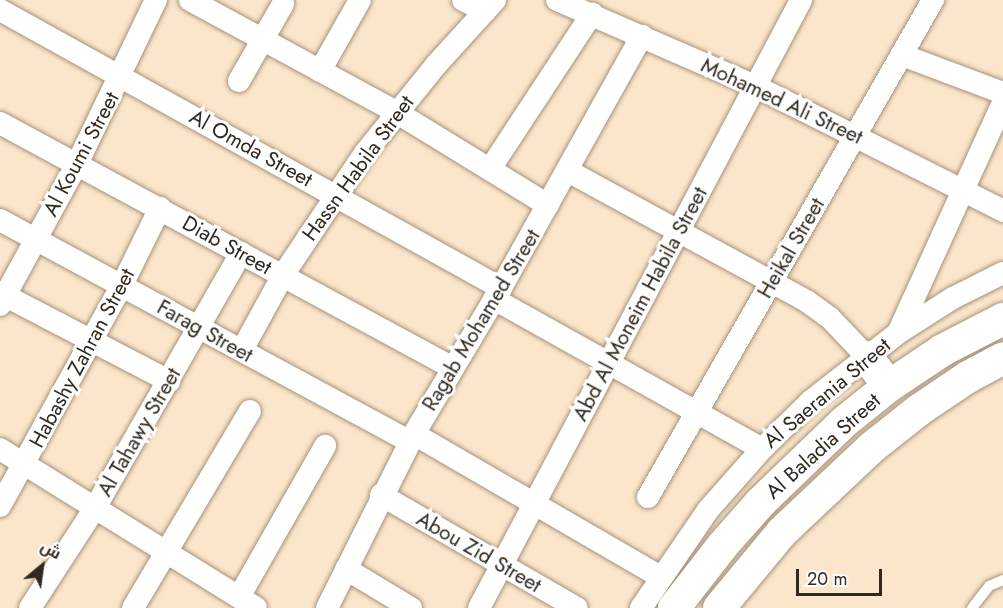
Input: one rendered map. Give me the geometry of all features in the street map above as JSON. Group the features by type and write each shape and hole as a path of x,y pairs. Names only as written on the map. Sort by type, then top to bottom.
{"street":[{"name":"Al Koumi Street","path":"2,298 77,164 122,76 156,0"},
{"path":"190,0 396,112 548,205"},
{"path":"320,71 360,0"},
{"path":"463,0 490,6"},
{"name":"Mohamed Ali Street","path":"558,0 755,86 1003,211"},
{"name":"Abd Al Moneim Habila Street","path":"479,608 801,0"},
{"name":"Heikal Street","path":"648,497 933,0"},
{"path":"238,81 283,4"},
{"name":"Hassn Habila Street","path":"242,350 283,275 335,194 396,112 490,6"},
{"name":"Al Omda Street","path":"0,10 335,194 608,363 762,449"},
{"path":"490,169 592,14"},
{"name":"Ragab Mohamed Street","path":"327,608 381,495 412,438 568,171 642,36"},
{"path":"902,55 1003,93"},
{"path":"898,333 1003,103"},
{"name":"Diab Street","path":"0,123 453,368"},
{"path":"568,171 771,282 830,318 867,357 889,386"},
{"name":"Habashy Zahran Street","path":"0,507 122,285 160,208"},
{"name":"Farag Street","path":"0,220 200,328 412,438 534,504 661,577"},
{"name":"Al Tahawy Street","path":"30,608 95,508 241,253"},
{"name":"Al Saerania Street","path":"641,608 708,510 762,449 811,401 898,333 953,298 1003,273"},
{"path":"2,298 169,381"},
{"name":"Al Baladia Street","path":"674,608 723,544 761,502 844,422 889,386 943,350 1003,319"},
{"name":"Al Baladia Street","path":"719,608 782,532 871,448 918,410 1003,358"},
{"path":"133,608 250,411"},
{"path":"0,449 248,604 325,446"},
{"name":"Abou Zid Street","path":"381,495 576,608"},
{"path":"346,569 411,608"}],"lane":[{"path":"972,608 989,586 1003,580"}]}
